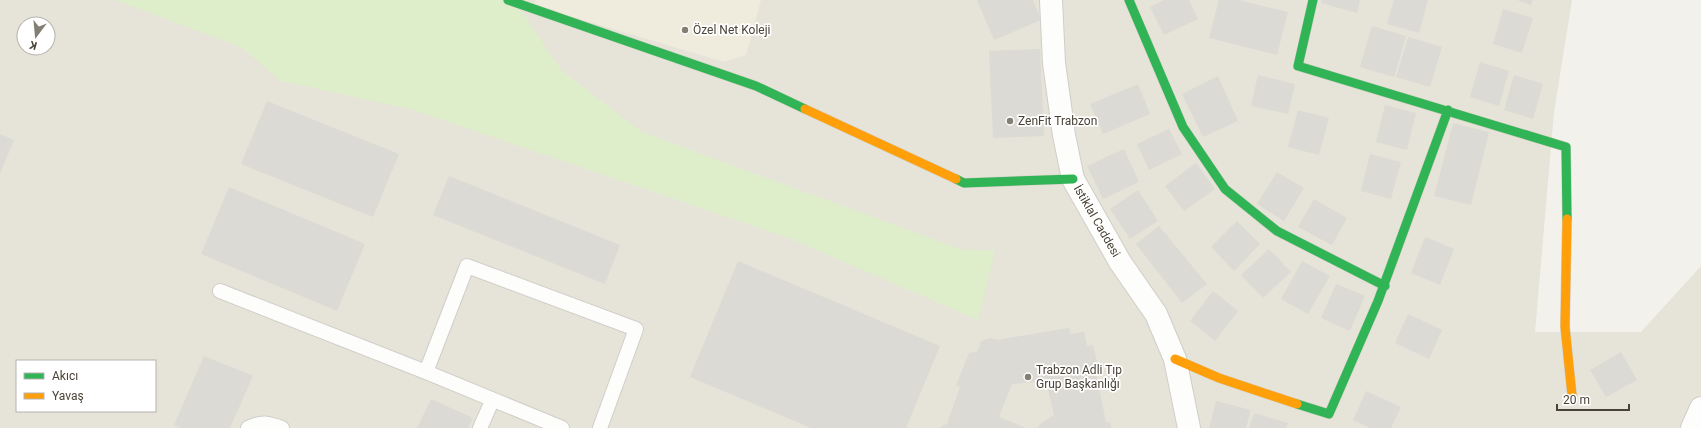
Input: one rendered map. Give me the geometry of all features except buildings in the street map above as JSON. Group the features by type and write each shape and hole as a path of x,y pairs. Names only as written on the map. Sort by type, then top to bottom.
{"street":[{"path":"508,0 756,86 964,183 1073,179"},
{"name":"İstiklal Caddesi","path":"1051,0 1054,63 1064,135 1073,179 1120,262 1156,314 1175,359 1189,428"},
{"path":"1129,0 1183,127 1225,189 1277,231 1385,286"},
{"path":"1313,0 1298,66 1448,110 1566,147 1568,244 1565,327 1572,395"},
{"path":"1175,359 1218,378 1329,414 1348,374 1385,286 1448,110"},
{"path":"1692,428 1701,408"}],"lane":[{"path":"426,372 467,266 636,329 600,428"},
{"path":"220,291 426,372 492,401 562,428"},
{"path":"480,428 492,401"},
{"path":"248,428 256,424 266,422 282,428"}],"shaded area":[{"path":"0,0 1572,0 1554,112 1535,332 1641,332 1701,266 1701,428 0,428"},
{"name":"Özel Net Koleji","path":"536,0 761,0 746,55 724,62 533,5"}],"green space":[{"path":"116,0 514,0 561,70 642,132 960,249 995,251 978,320 789,238 410,109 281,81 241,47"}],"traffic: fast":[{"path":"508,0 756,86 805,109"},
{"path":"1129,0 1183,127 1225,189 1277,231 1385,286"},
{"path":"1313,0 1298,66 1566,147 1567,219"},
{"path":"1297,404 1329,414 1378,301 1448,110"},
{"path":"956,179 964,183 1073,179"}],"traffic: slow":[{"path":"805,109 956,179"},
{"path":"1567,219 1565,327 1572,395"},
{"path":"1175,359 1219,378 1297,404"}],"place":[{"name":"Özel Net Koleji","path":"685,30"},
{"name":"ZenFit Trabzon","path":"1010,121"},
{"name":"Trabzon Adli Tıp Grup Başkanlığı","path":"1028,377"}]}
